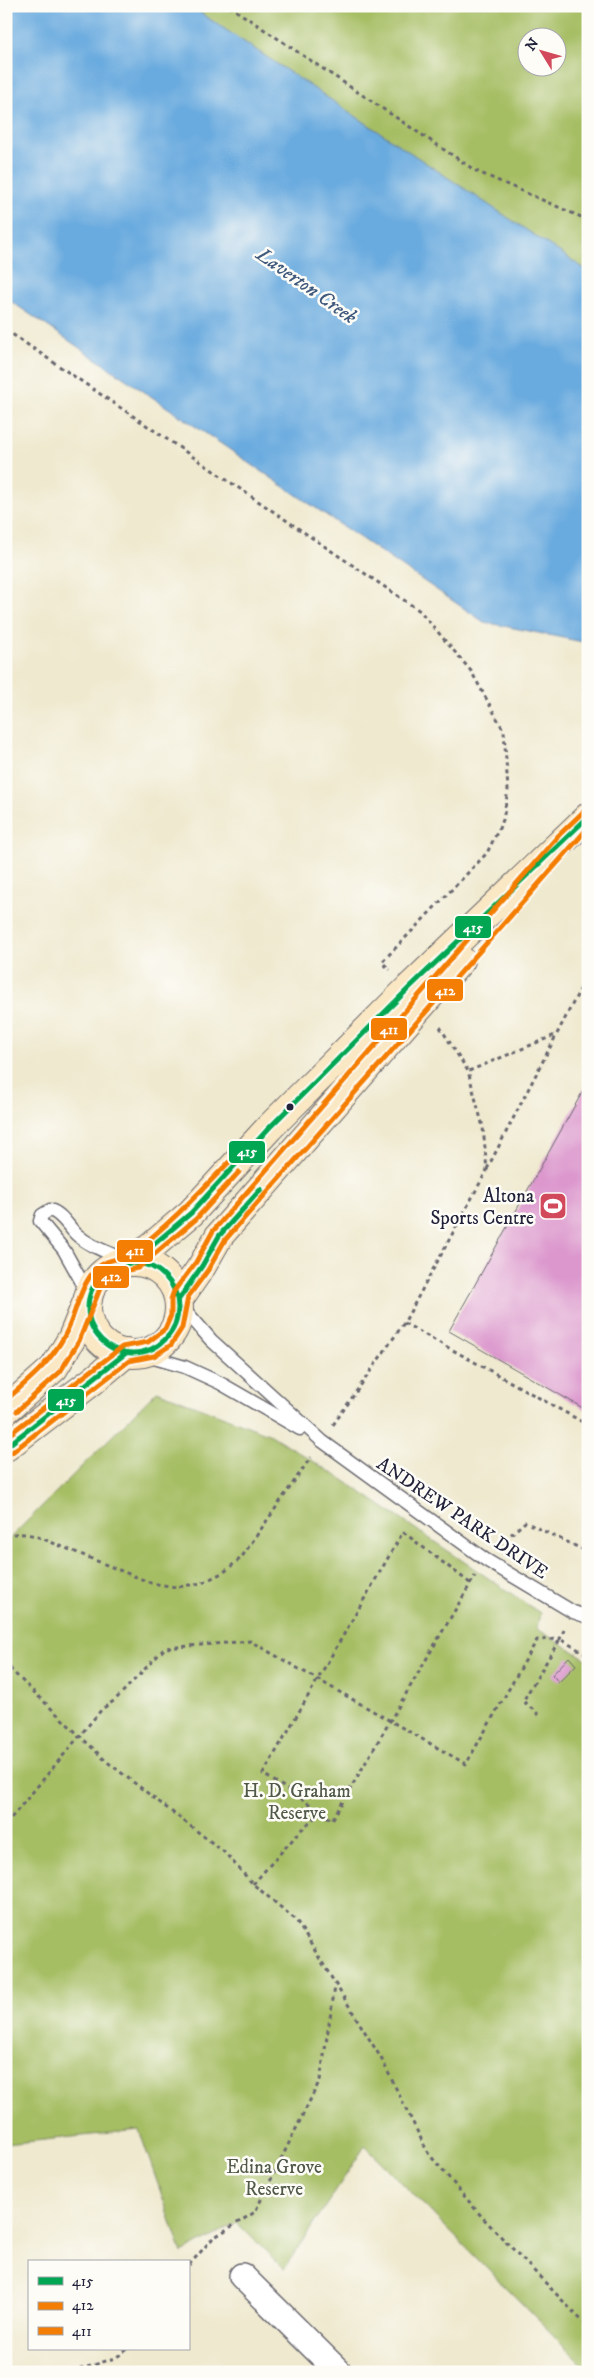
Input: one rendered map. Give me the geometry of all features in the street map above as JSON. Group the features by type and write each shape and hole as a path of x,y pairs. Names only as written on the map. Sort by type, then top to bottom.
{"main road":[{"path":"131,1262 191,1213 269,1128 409,988 588,817"},
{"path":"179,1300 219,1236 565,840"},
{"path":"6,1410 54,1368 72,1338 95,1282 104,1272 116,1265 131,1262 149,1264 163,1272 173,1284 179,1300 178,1317 173,1331 163,1342 151,1350 131,1353 112,1348 100,1340 92,1328 88,1314 89,1297"},
{"path":"6,1447 131,1353"}],"street":[{"path":"242,2276 339,2372"}],"lane":[{"path":"89,1297 64,1250 40,1221 45,1213 50,1210 55,1212 77,1235 93,1247 110,1252 131,1262"},
{"name":"ANDREW PARK DRIVE","path":"179,1300 211,1340 322,1441 486,1560 573,1612 588,1617"},
{"name":"ANDREW PARK DRIVE","path":"131,1353 185,1367 220,1383 322,1441"}],"path":[{"path":"229,6 476,172 588,220"},
{"path":"6,330 420,611 471,671 504,730 508,790 503,820 488,853 382,962"},
{"path":"6,1538 23,1533 36,1536 152,1583 176,1587 202,1583 224,1572 241,1558 404,1323 487,1170 588,974"},
{"path":"487,1170 483,1127 468,1071 556,1034"},
{"path":"404,1323 588,1426"},
{"path":"486,1560 525,1522 588,1552"},
{"path":"403,1532 470,1583 332,1820 263,1774 318,1679 403,1532"},
{"path":"539,1716 523,1701 560,1639"},
{"path":"8,1822 102,1709 115,1700 165,1648 250,1641 466,1764 537,1640 560,1639 588,1655"},
{"path":"6,1661 12,1671 80,1734 106,1762 224,1852 253,1884 296,1920 381,2058 428,2153 482,2217 588,2328"},
{"path":"253,1884 300,1830 320,1812"},
{"path":"190,2263 213,2238 255,2212 320,2080 335,1986"},
{"path":"72,2372 116,2358 127,2350"}],"green space":[{"path":"190,6 588,6 588,271"},
{"name":"H. D. Graham Reserve","path":"157,1391 271,1435 340,1478 540,1613 537,1629 588,1660 588,2370 365,2146 284,2269 237,2223 182,2253 139,2130 6,2144 6,1542"}],"water":[{"name":"Laverton Creek","path":"6,6 190,6 588,271 588,643 484,622 6,298"}],"building":[{"name":"Altona Sports Centre","path":"588,1082 588,1411 449,1331"},
{"path":"569,1657 576,1665 559,1682 552,1675"}],"transit line":[{"name":"411","path":"6,1437 122,1347 148,1342 165,1329 171,1315 171,1299 174,1291 196,1262 213,1231 559,835 583,812"},
{"name":"415","path":"133,1262 191,1213 269,1128 409,988 588,817"},
{"name":"412","path":"11,1453 129,1361 154,1356 171,1345 182,1328 188,1297 208,1270 225,1240 588,828"},
{"name":"411","path":"7,1399 24,1385 53,1354 65,1335 81,1293 95,1270 105,1263 128,1255 145,1243 229,1162"},
{"name":"412","path":"17,1411 60,1372 79,1341 101,1286 119,1272 138,1268 196,1219 239,1172"},
{"name":"415","path":"179,1299 202,1266 219,1236 261,1189"},
{"name":"415","path":"124,1263 142,1263 158,1270 171,1283 178,1299 178,1308 178,1317 171,1333 158,1346 142,1353 124,1353 108,1346 95,1333 88,1317 88,1299 95,1283 108,1270 124,1263"},
{"name":"415","path":"6,1447 126,1353"}],"place":[{"name":"Altona Sports Centre","path":"553,1206"}],"park label":[{"name":"Edina Grove Reserve","path":"274,2177"}]}
